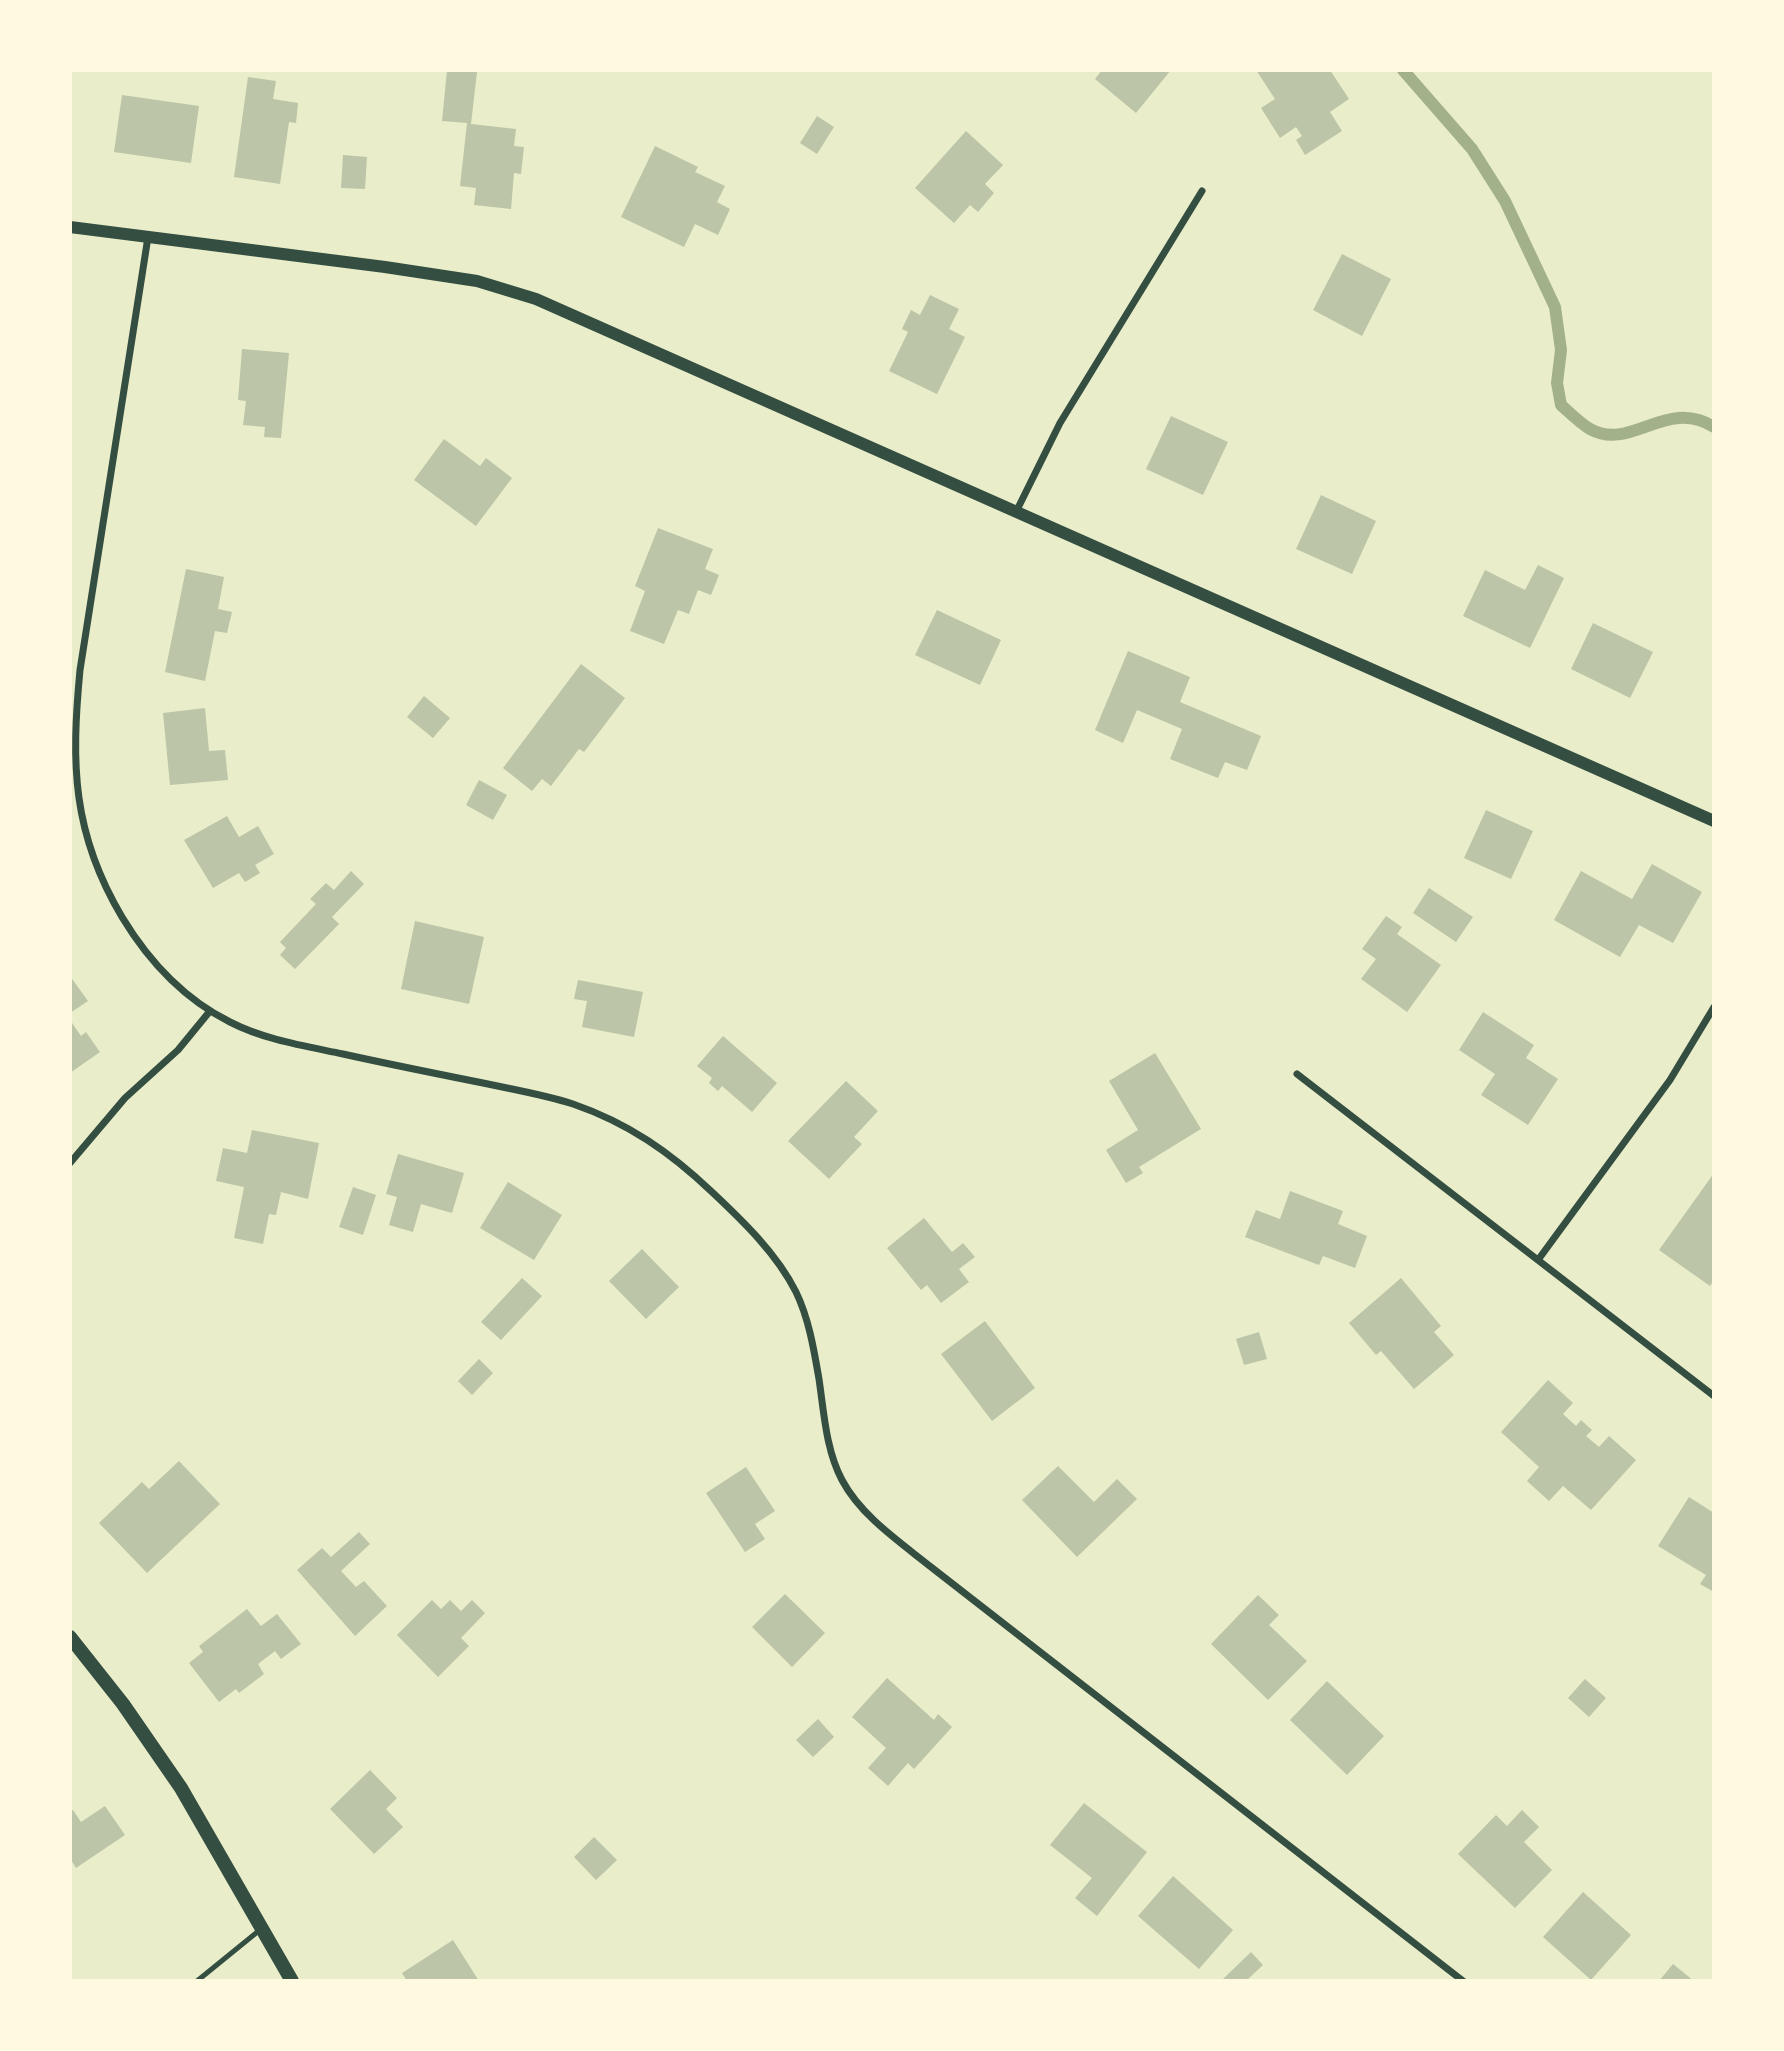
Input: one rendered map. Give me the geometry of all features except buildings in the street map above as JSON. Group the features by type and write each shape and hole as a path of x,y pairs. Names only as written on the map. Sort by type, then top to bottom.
{"main road":[{"path":"70,1637 122,1704 181,1788 292,1981"}],"street":[{"path":"1016,512 1060,423 1202,191"},
{"path":"70,227 385,267 477,281 516,293 565,311 1714,821"},
{"path":"148,237 80,670 76,732 78,797 84,831 107,889 136,939 171,979 210,1011 230,1022 282,1041 548,1097 626,1127 676,1158 767,1248 797,1294 813,1345 831,1449 842,1481 865,1510 931,1567 1463,1981"},
{"path":"1538,1260 1658,1097 1714,1007"},
{"path":"70,1163 125,1098 178,1050 203,1023 210,1011"},
{"path":"1297,1074 1714,1396"}],"lane":[{"path":"197,1981 261,1929"}],"waterway":[{"path":"1403,70 1472,149 1505,201 1555,307 1561,350 1557,383 1561,405 1586,427 1605,434 1635,431 1680,418 1697,419 1714,427"}]}
